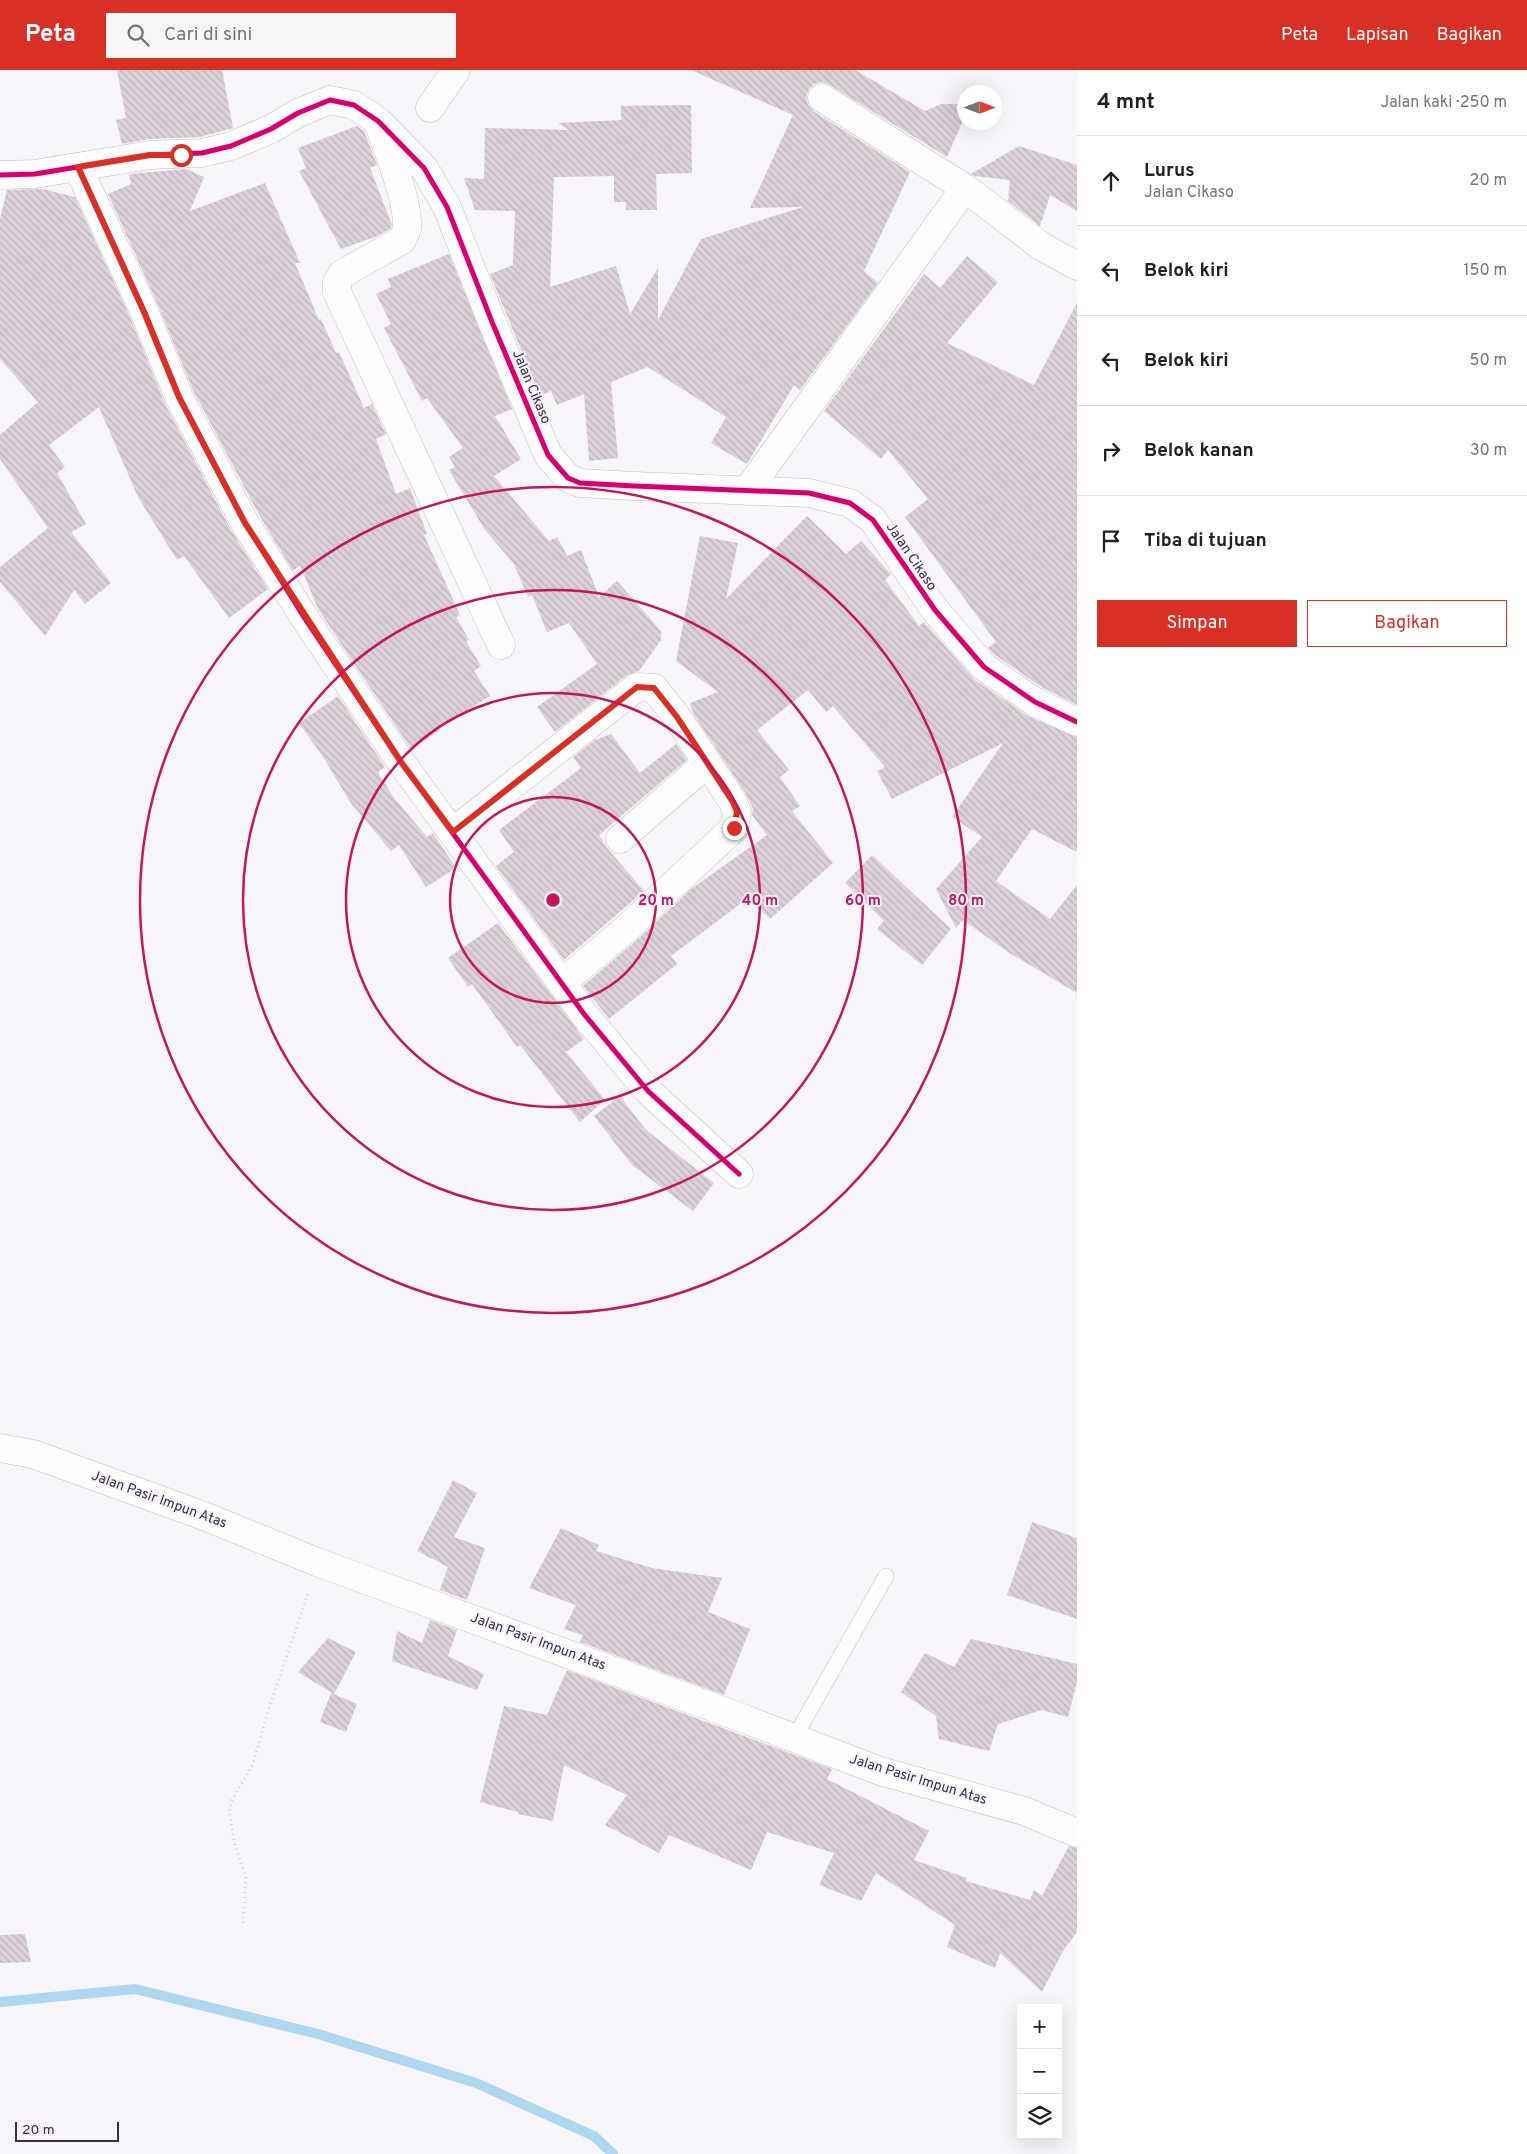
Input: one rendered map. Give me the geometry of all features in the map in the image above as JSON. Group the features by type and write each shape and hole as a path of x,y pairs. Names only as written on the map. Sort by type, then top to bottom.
{"street":[{"path":"430,108 456,70"},
{"path":"822,98 965,188 1041,246 1077,266"},
{"name":"Jalan Cikaso","path":"0,175 35,174 150,155 202,153 232,146 272,129 298,113 330,100 354,105 378,121 424,168 447,207 548,455 558,469 568,478 580,483 809,493 850,503 873,520 934,610 984,667 1034,702 1077,722"},
{"path":"378,121 408,221 407,232 402,240 342,274 337,282 337,292 501,645"},
{"path":"78,167 144,312 179,397 245,523 390,746 584,1014 648,1091 739,1174"},
{"path":"747,491 965,188"},
{"path":"453,832 637,687 654,688 677,717 706,764 733,802 737,812 734,828 627,928 562,983"},
{"path":"620,839 706,764"},
{"name":"Jalan Pasir Impun Atas","path":"0,1448 33,1454 168,1503 317,1562 880,1771 1024,1812 1077,1832"}],"lane":[{"path":"794,1738 886,1576"}],"path":[{"path":"243,1923 246,1878 235,1845 229,1812 232,1800 253,1764 268,1711 303,1614 317,1562"}],"building":[{"path":"117,70 222,70 233,128 200,137 149,139 122,144 116,120 126,118"},
{"path":"691,70 855,70 925,111 941,104 957,104 957,130 959,130 947,157 830,85 822,82 814,84 809,89 806,97 808,105 813,111 910,172 864,271 878,283 800,390 794,385 747,464 711,443 726,417 648,367 611,382 618,458 589,461 584,394 557,405 551,391 540,396 490,274 513,265 515,211 475,210 464,178 484,179 485,128 569,130 558,123 621,120 621,106 691,105 692,173 656,174 657,210 626,210 626,202 614,202 614,176 554,177 550,287 616,266 630,314 658,268 658,320 701,239 803,207 750,208 793,115"},
{"path":"357,126 364,131 377,165 370,168 392,225 390,229 375,237 341,249 299,171 306,168 298,148"},
{"path":"1019,146 1077,165 1077,211 1050,195 1040,226 1008,201 1010,180 971,174"},
{"path":"186,169 204,177 190,211 265,183 300,263 295,263 319,320 321,319 336,353 339,352 364,408 372,404 386,434 376,439 396,494 410,488 427,534 424,535 460,615 456,617 469,640 466,641 481,666 474,671 490,696 439,728 440,730 411,749 318,609 300,565 293,571 259,515 193,390 158,305 108,194 131,184 129,174"},
{"path":"42,189 75,197 130,317 165,404 231,530 268,589 229,618 184,556 177,560 138,497 99,407 49,445 65,467 57,473 86,524 71,532 111,583 85,604 74,590 45,636 0,582 0,567 48,528 0,459 0,435 38,402 0,359 0,219 7,190"},
{"path":"449,254 512,409 495,416 521,459 494,476 549,541 557,537 567,556 581,550 599,597 617,581 661,631 661,640 639,671 627,675 555,732 537,707 597,664 569,623 547,632 532,595 528,597 514,564 485,530 449,470 455,467 449,457 463,448 427,398 422,401 384,328 391,324 376,294 391,287 388,279"},
{"path":"967,256 998,282 947,343 1034,385 1077,303 1077,705 1043,688 995,655 988,648 996,642 905,517 928,499 888,450 881,459 824,411 924,274 940,288"},
{"path":"807,516 846,554 861,541 891,574 885,580 919,626 924,622 975,680 1028,716 1077,737 1077,852 1032,829 996,881 1050,919 1077,885 1077,993 1008,952 963,920 956,928 936,889 982,837 952,817 1003,743 892,799 877,771 885,767 833,706 826,712 808,690 757,730 789,770 780,777 800,806 792,811 833,863 770,919 748,898 671,956 677,964 609,1019 583,986 638,939 691,889 767,835 752,815 753,809 746,794 694,715 690,703 718,692 676,661 700,536 738,543 726,599"},
{"path":"338,696 385,767 378,772 394,798 427,837 433,833 456,868 426,887 399,845 391,851 350,802 325,760 299,723"},
{"path":"611,734 640,773 676,744 687,760 599,835 608,849 644,891 564,960 496,866 514,852 499,830 581,768 573,757 595,740"},
{"path":"872,855 951,929 922,965 877,929 884,921 845,883"},
{"path":"498,923 584,1039 566,1052 605,1100 580,1122 520,1045 517,1047 472,984 468,987 448,958"},
{"path":"620,1096 646,1130 714,1183 693,1211 632,1165 594,1116"},
{"path":"453,1480 477,1493 454,1537 485,1548 467,1600 440,1590 448,1567 417,1551"},
{"path":"1032,1522 1077,1538 1077,1619 1007,1595"},
{"path":"561,1528 599,1545 596,1551 652,1568 722,1578 708,1612 750,1629 724,1695 580,1642 583,1635 564,1629 576,1605 529,1588"},
{"path":"430,1620 457,1630 448,1656 484,1674 477,1690 392,1661 397,1631 422,1643"},
{"path":"328,1638 356,1652 334,1694 298,1672"},
{"path":"971,1639 1077,1664 1077,1682 1068,1717 1042,1710 998,1724 989,1751 939,1739 936,1716 901,1692 925,1653 954,1667"},
{"path":"567,1670 832,1769 827,1779 929,1831 914,1860 967,1878 966,1881 1030,1900 1034,1890 1042,1896 1069,1846 1077,1848 1077,1932 1063,1951 1042,1992 1000,1953 995,1968 947,1947 955,1925 876,1873 861,1901 819,1885 834,1853 767,1832 751,1870 669,1835 659,1853 605,1825 627,1795 564,1765 553,1821 518,1814 518,1812 480,1802 504,1706 547,1715"},
{"path":"331,1693 357,1704 346,1732 320,1722"},
{"path":"25,1934 31,1962 0,1963 0,1935"}],"waterway":[{"path":"0,2002 135,1989 318,2034 476,2083 594,2136 613,2154"}],"cycle path":[{"path":"0,175 35,174 150,155 202,153 231,146 271,129 298,113 330,100 354,105 378,121 424,168 447,207 492,322 548,455 568,478 580,483 809,493 850,503 873,520 935,610 984,667 1035,702 1077,722"},
{"path":"78,167 144,311 179,397 245,523 304,617 401,762 584,1014 648,1091 739,1174"}],"route":[{"path":"181,155 150,155 78,167 144,312 179,397 245,523 401,762 453,832 637,687 646,686 654,688 677,717 706,764 733,802 737,812 734,828"}]}
